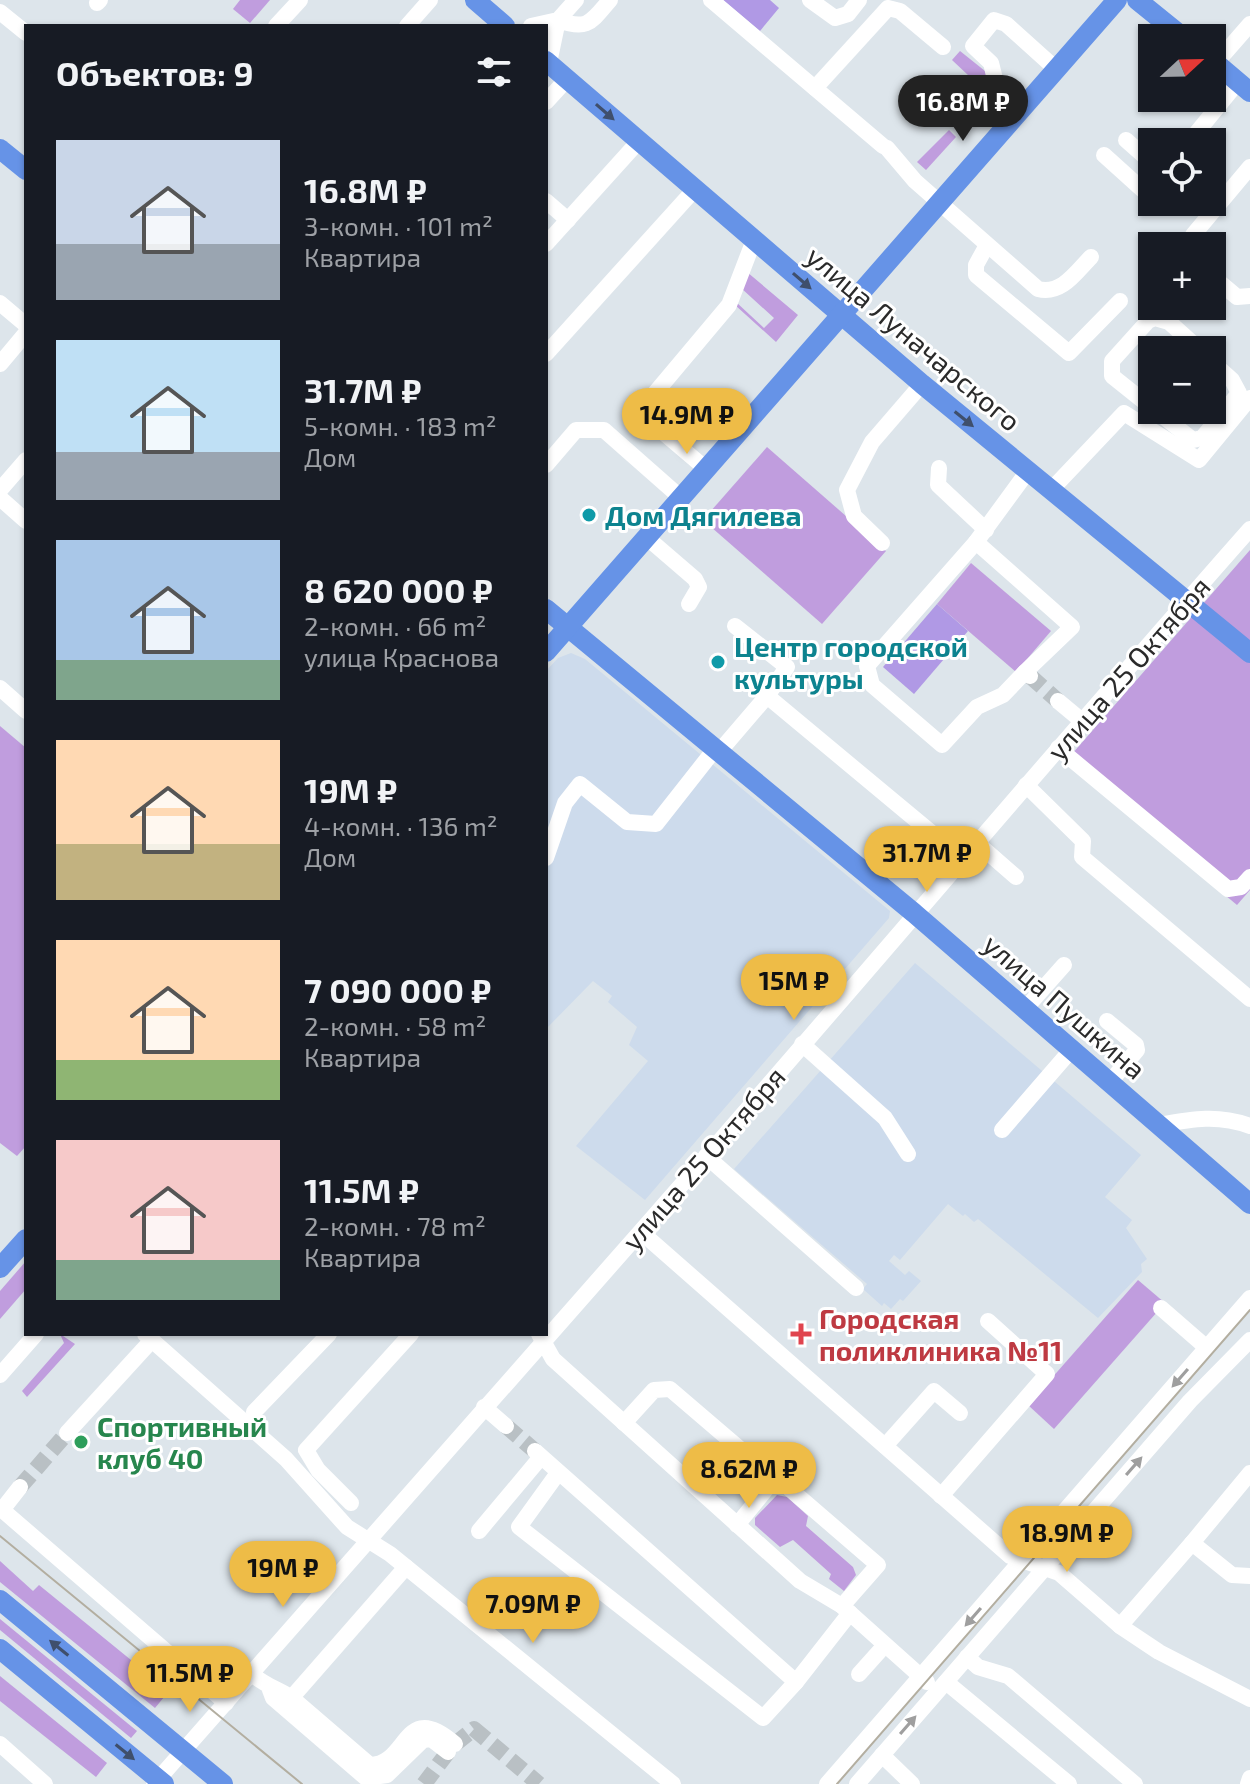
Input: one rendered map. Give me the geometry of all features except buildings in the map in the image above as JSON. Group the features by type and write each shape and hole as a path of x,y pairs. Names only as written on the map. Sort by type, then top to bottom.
{"main road":[{"path":"475,0 503,24"},
{"path":"548,650 1117,0"},
{"path":"1137,0 1167,24"},
{"name":"улица Луначарского","path":"548,63 922,384 1250,653"},
{"path":"1226,72 1244,87"},
{"path":"0,149 24,168"},
{"name":"улица Пушкина","path":"548,611 914,913 1250,1204"},
{"path":"4,1257 24,1241"},
{"path":"0,1600 223,1784"},
{"path":"0,1649 159,1782"}],"street":[{"path":"278,24 300,0"},
{"path":"409,24 430,0"},
{"path":"548,58 558,20 576,0"},
{"path":"540,24 558,20 577,27 584,25 610,0"},
{"path":"711,0 885,147 915,181 1038,289 1048,291 1068,281 1091,257"},
{"path":"810,0 835,18 848,14 859,0"},
{"path":"815,88 888,8 900,11 943,47"},
{"path":"0,12 24,31"},
{"path":"1018,112 999,95 991,63 973,46 994,20 1006,24 1056,69"},
{"path":"1226,49 1250,24"},
{"path":"548,100 567,79"},
{"path":"1203,128 1244,87"},
{"path":"1126,140 1138,151"},
{"path":"548,242 639,141"},
{"path":"1104,155 1138,186"},
{"path":"1196,232 1250,167"},
{"path":"548,352 695,189"},
{"path":"548,203 568,220"},
{"path":"705,468 652,423 645,405 729,305 754,240"},
{"path":"987,245 976,265 976,275 1069,353 1120,301"},
{"path":"1226,288 1237,297 1250,296"},
{"path":"0,303 24,323"},
{"path":"1051,490 1138,397 1118,382 1110,368 1148,321 1162,318 1183,336"},
{"path":"0,364 24,335"},
{"path":"1226,375 1239,393 1226,409"},
{"path":"882,543 854,516 847,490 872,442 922,384"},
{"path":"1124,413 1199,460 1250,398"},
{"path":"1173,424 1193,440 1202,438 1214,424"},
{"path":"548,463 576,430 604,430 680,497"},
{"path":"0,490 24,462"},
{"path":"939,468 938,485 981,536 1072,627 1028,674 1003,695 977,707 942,745 872,685 867,666 981,536 1028,471"},
{"path":"0,498 24,519"},
{"name":"улица 25 Октября","path":"548,1329 641,1232 914,913 1250,529"},
{"path":"645,536 695,579 699,587 689,604"},
{"path":"548,852 565,803 580,784 627,822 656,824 767,696 787,667 735,626"},
{"path":"0,688 24,709"},
{"path":"767,696 963,859"},
{"path":"1058,701 1082,721"},
{"path":"1058,748 1228,889 1241,887 1250,877"},
{"path":"1026,785 1083,841 1082,857 1250,999"},
{"path":"977,843 1016,877"},
{"path":"1025,1009 1064,965"},
{"path":"1107,1021 1136,1045 1137,1050 1110,1082"},
{"path":"802,1044 885,1118 908,1154"},
{"path":"1002,1130 1072,1049"},
{"path":"1159,1125 1206,1116 1229,1118 1250,1126"},
{"path":"706,1156 856,1288"},
{"path":"641,1232 1010,1556 1059,1573 1120,1626 1159,1652 1250,1699"},
{"path":"827,1784 1250,1298"},
{"path":"1161,1308 1207,1348"},
{"path":"941,1496 1047,1374 988,1321"},
{"path":"0,1375 34,1336"},
{"path":"254,1412 327,1336"},
{"path":"351,1503 318,1470 306,1450 409,1336"},
{"path":"67,1433 148,1337 286,1459 347,1527 406,1567 673,1784"},
{"path":"540,1337 553,1359 800,1581 846,1610 921,1677 942,1686 1069,1784"},
{"name":"улица 25 Октября","path":"159,1782 484,1407 540,1337"},
{"path":"857,1784 1190,1401 1250,1340"},
{"path":"624,1423 654,1390 670,1389 760,1466"},
{"path":"885,1446 934,1391 960,1413"},
{"path":"484,1407 506,1426"},
{"path":"479,1531 538,1454 796,1682"},
{"path":"558,1473 519,1527 763,1718 796,1682 878,1565 776,1477 737,1525"},
{"path":"1120,1626 1250,1473"},
{"path":"20,1487 1,1509 226,1703"},
{"path":"1192,1543 1232,1575 1250,1576"},
{"path":"280,1697 406,1567"},
{"path":"859,1674 885,1645"},
{"path":"967,1657 978,1667 1008,1676 1135,1784"},
{"path":"253,1675 370,1765 382,1764 412,1732 422,1728 435,1728 452,1748"},
{"path":"0,1744 45,1784"},
{"path":"882,1755 912,1784"},
{"path":"1248,1784 1250,1778"}],"shaded area":[{"path":"240,0 270,0 250,23 233,9"},
{"path":"723,0 770,0 779,8 760,31"},
{"path":"960,51 985,71 991,97 964,128 955,122 962,113 961,104 949,101 969,76 952,60"},
{"path":"949,130 956,137 926,170 917,162"},
{"path":"747,272 798,315 776,342 735,305 736,302 764,328 774,318 741,288"},
{"path":"767,447 886,551 822,624 703,520"},
{"path":"1250,550 1250,890 1237,905 1065,762"},
{"path":"971,563 1051,631 1016,672 937,604"},
{"path":"937,604 968,631 914,694 883,667"},
{"path":"571,653 585,659 890,911 889,918 645,1200 576,1146 648,1061 629,1045 637,1027 608,1002 612,996 593,981 548,1027 548,669 558,658"},
{"path":"0,726 24,746 24,1148 17,1156 0,1143"},
{"path":"915,963 1141,1155 1105,1197 1132,1220 1126,1228 1147,1259 1141,1264 1142,1272 1098,1318 978,1219 974,1222 948,1204 900,1260 894,1255 889,1261 905,1275 909,1271 921,1281 891,1309 884,1303 882,1306 863,1289 867,1284 734,1169"},
{"path":"24,1263 24,1291 0,1319 0,1291"},
{"path":"1138,1280 1165,1303 1054,1429 1028,1405"},
{"path":"61,1336 75,1344 27,1397 22,1391 64,1343"},
{"path":"777,1495 787,1497 808,1516 806,1526 853,1567 856,1575 844,1591 829,1579 831,1574 793,1540 780,1547 755,1525 755,1518"},
{"path":"0,1561 33,1591 39,1585 169,1691 155,1708 0,1582"},
{"path":"0,1619 137,1731 131,1738 0,1630"},
{"path":"0,1676 107,1763 96,1777 0,1701"}],"tunnel":[{"path":"1030,676 1058,701"},
{"path":"506,1426 535,1451"},
{"path":"20,1487 67,1433"},
{"path":"455,1744 474,1729 539,1784"},
{"path":"424,1784 448,1752"}],"tram line":[{"path":"837,1784 1250,1310"},
{"path":"0,1536 302,1784"}],"place":[{"name":"Дом Дягилева","path":"589,515"},
{"name":"Центр городской культуры","path":"718,662"},
{"name":"Городская поликлиника №11","path":"801,1334"},
{"name":"Спортивный клуб 40","path":"81,1442"}]}
